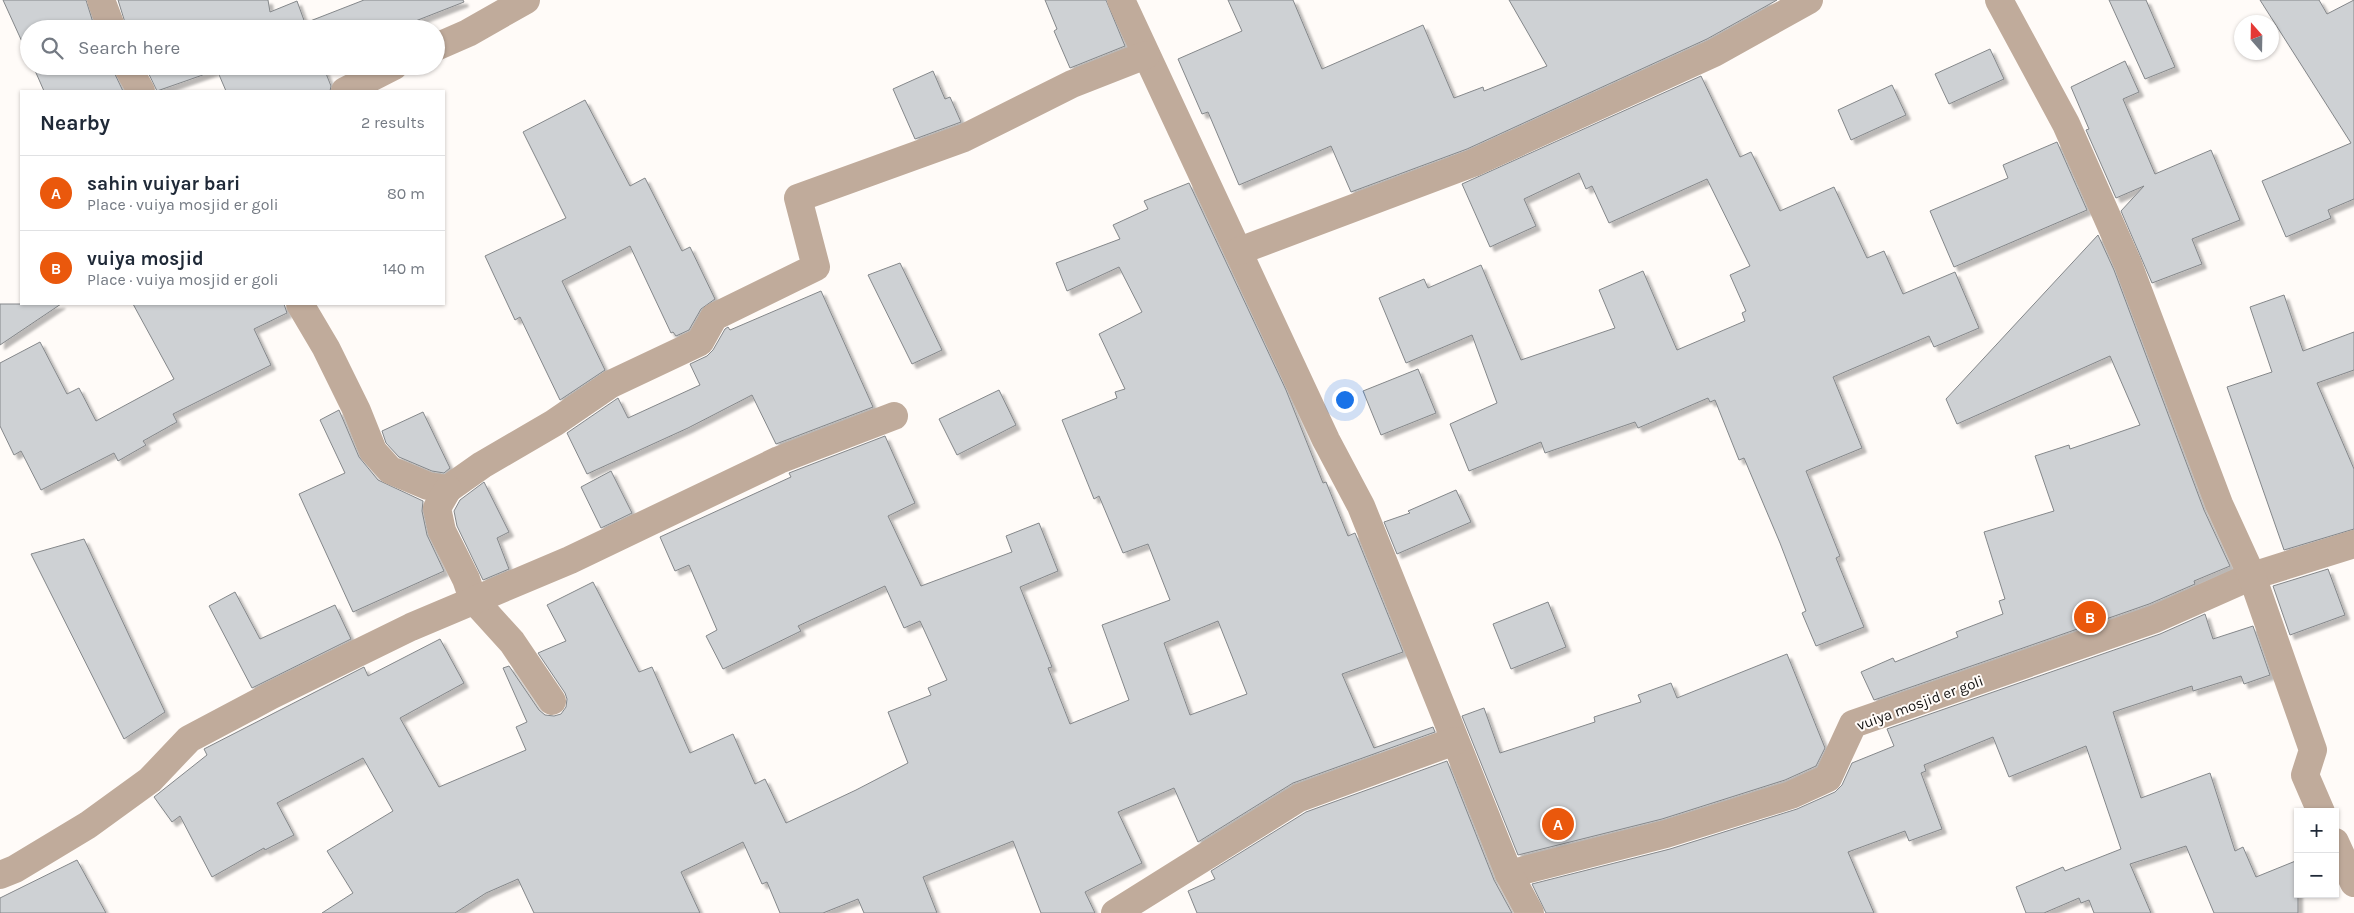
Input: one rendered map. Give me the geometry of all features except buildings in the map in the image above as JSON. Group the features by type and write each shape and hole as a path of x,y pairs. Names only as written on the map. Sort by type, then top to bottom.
{"street":[{"path":"101,0 109,20"},
{"path":"445,43 468,33 526,0"},
{"path":"1122,0 1326,440 1361,506 1509,874 1530,913"},
{"path":"1239,252 1473,163 1714,53 1809,0"},
{"path":"1999,0 2066,124 2128,264 2219,504 2252,576 2313,750 2305,775 2319,808"},
{"path":"552,701 512,642 473,599 466,579 442,531 438,516 437,508 448,489 482,465 554,423 610,384 700,342 714,317 816,267 798,198 964,138 1072,84 1146,55"},
{"path":"132,75 139,90"},
{"path":"348,90 377,75"},
{"path":"301,305 326,348 357,411 373,451 390,470 428,486 448,489"},
{"path":"0,875 15,869 88,825 150,780 189,740 272,695 394,635 473,599 570,560 779,460 894,416"},
{"name":"vuiya mosjid er goli","path":"1509,874 1666,834 1791,795 1828,778 1853,724 2155,619 2252,576 2354,544"},
{"path":"1116,913 1299,798 1455,741"},
{"path":"2339,851 2354,883"}],"place":[{"name":"vuiya mosjid","path":"2090,617"},
{"name":"sahin vuiyar bari","path":"1558,824"}]}
